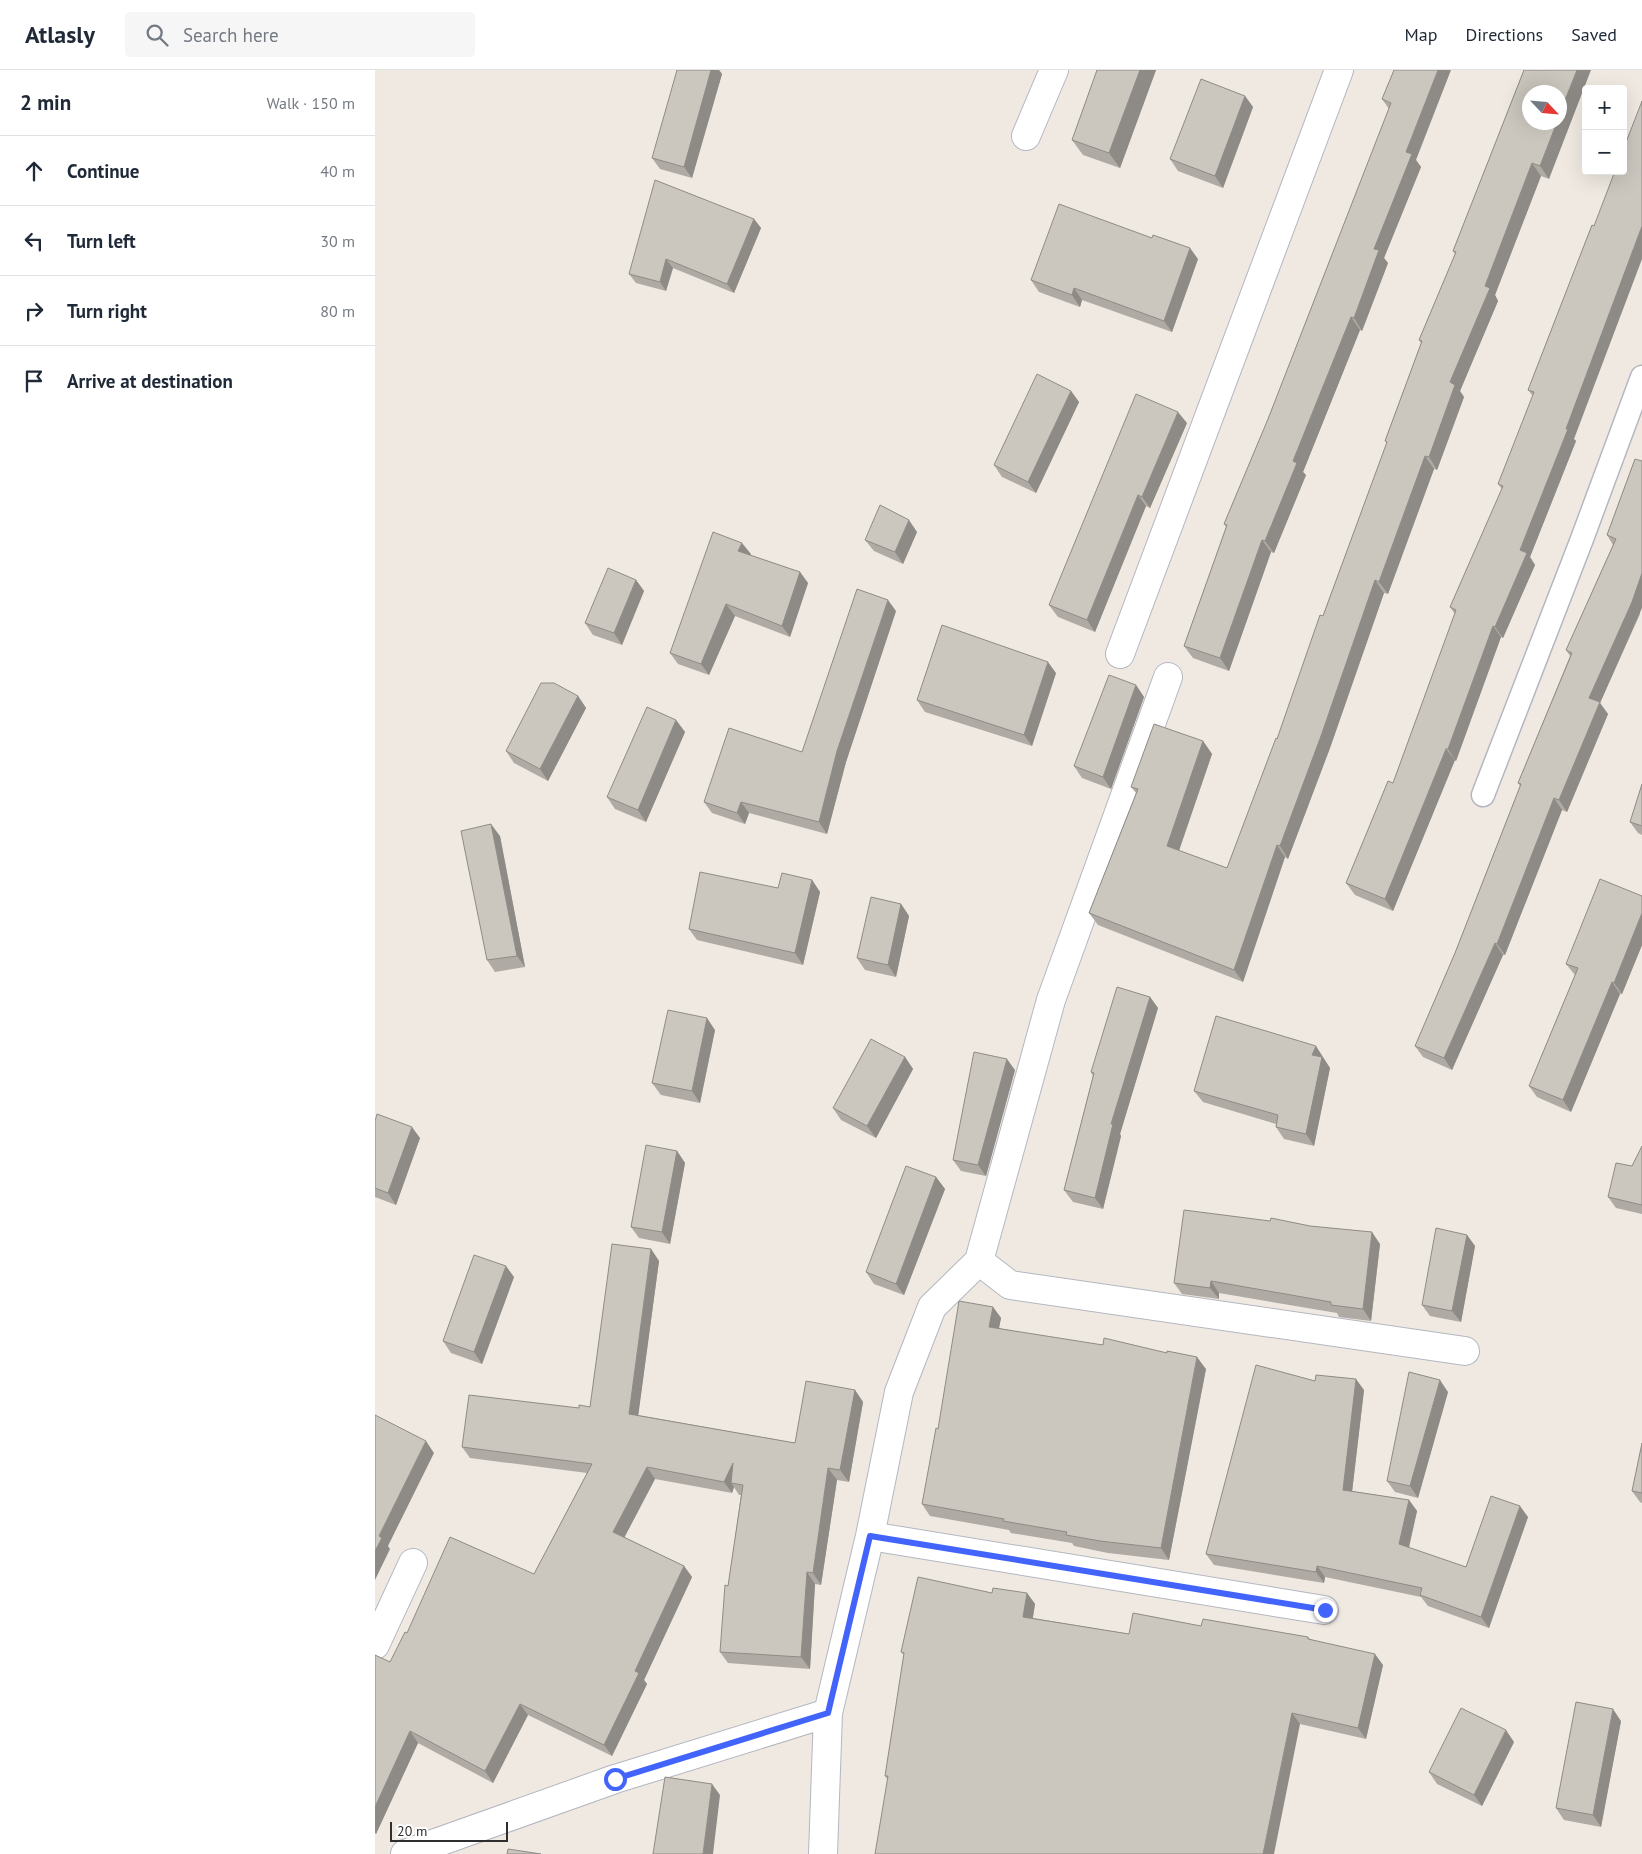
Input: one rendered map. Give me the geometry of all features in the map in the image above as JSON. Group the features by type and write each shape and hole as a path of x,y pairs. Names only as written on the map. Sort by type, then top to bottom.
{"street":[{"path":"1026,136 1054,70"},
{"path":"1119,654 1339,70"},
{"path":"823,1854 828,1713 870,1536 899,1392 931,1307 979,1261 1051,1000 1168,677"},
{"path":"979,1261 1009,1285 1465,1351"},
{"path":"870,1536 1325,1610"},
{"path":"375,1644 413,1563"},
{"path":"405,1854 615,1779 828,1713"}],"lane":[{"path":"1483,795 1582,539 1642,377"}],"building":[{"path":"677,70 711,70 684,167 652,158"},
{"path":"1097,70 1140,70 1109,153 1072,140"},
{"path":"1394,70 1438,70 1406,152 1412,154 1374,249 1379,250 1354,318 1351,317 1293,461 1297,463 1265,541 1262,540 1220,658 1184,646 1227,525 1224,524 1268,419 1391,103 1382,99"},
{"path":"1524,70 1577,70 1567,95 1567,85 1522,85 1522,130 1554,130 1540,166 1532,163 1485,286 1490,288 1450,382 1455,385 1429,457 1425,456 1379,582 1375,580 1321,736 1280,846 1277,845 1234,970 1089,913 1138,789 1131,787 1154,724 1203,741 1167,846 1227,868 1277,739 1320,615 1323,616 1387,442 1385,441 1422,341 1419,340 1456,252 1453,251"},
{"path":"1201,79 1245,96 1215,176 1170,159"},
{"path":"1642,101 1642,226 1566,429 1568,429 1520,550 1527,553 1495,627 1493,626 1448,749 1446,749 1385,899 1346,883 1388,781 1393,783 1456,610 1450,607 1503,486 1498,484 1534,392 1528,390 1592,225 1594,226 1613,175 1627,175 1627,140"},
{"path":"655,180 754,219 727,284 666,259 660,282 629,274"},
{"path":"1059,204 1152,238 1153,235 1190,248 1164,321 1074,288 1072,295 1031,280"},
{"path":"1037,374 1071,391 1028,482 994,465"},
{"path":"1136,394 1178,412 1142,497 1138,495 1087,620 1049,605"},
{"path":"1635,459 1642,461 1642,573 1632,602 1589,698 1600,702 1559,800 1554,798 1497,944 1495,943 1444,1058 1415,1046 1455,953 1521,784 1518,783 1572,653 1566,650 1616,539 1607,535"},
{"path":"880,505 909,520 895,552 865,540"},
{"path":"713,532 742,543 738,551 800,572 782,626 726,604 701,664 670,653"},
{"path":"608,568 636,580 614,633 585,623"},
{"path":"857,589 888,600 837,751 819,822 741,802 737,813 704,802 729,728 802,752"},
{"path":"942,625 1048,662 1024,735 917,700"},
{"path":"1109,675 1136,685 1103,777 1074,766"},
{"path":"541,683 554,683 578,696 540,769 506,751"},
{"path":"647,707 676,720 638,810 607,797"},
{"path":"1642,784 1642,826 1630,822"},
{"path":"491,824 517,956 487,960 461,831"},
{"path":"700,872 778,888 782,873 812,880 795,953 689,929"},
{"path":"1600,879 1642,896 1642,913 1563,1100 1529,1086 1578,968 1566,964"},
{"path":"871,897 901,904 888,965 857,958"},
{"path":"1117,987 1150,997 1111,1124 1113,1124 1095,1198 1064,1190 1094,1073 1091,1072"},
{"path":"668,1010 707,1018 692,1091 652,1083"},
{"path":"1216,1016 1316,1046 1312,1055 1322,1057 1306,1134 1276,1127 1278,1115 1194,1091"},
{"path":"871,1039 905,1057 867,1126 833,1108"},
{"path":"974,1052 1007,1059 978,1165 953,1160"},
{"path":"377,1114 412,1127 388,1193 375,1188 375,1121"},
{"path":"646,1145 677,1151 662,1232 631,1227"},
{"path":"1642,1146 1642,1205 1608,1197 1616,1163 1632,1166"},
{"path":"906,1166 936,1177 896,1284 866,1272"},
{"path":"1184,1210 1270,1221 1271,1218 1310,1226 1372,1232 1363,1309 1331,1305 1331,1302 1211,1281 1210,1288 1174,1283"},
{"path":"1436,1228 1467,1235 1452,1311 1422,1305"},
{"path":"612,1244 651,1249 629,1414 795,1443 806,1381 855,1390 840,1470 828,1468 813,1573 807,1572 801,1657 720,1652 725,1585 728,1586 743,1485 731,1483 733,1463 724,1482 647,1467 613,1532 684,1566 635,1671 639,1673 604,1745 520,1704 485,1771 410,1731 375,1807 375,1655 390,1662 405,1632 407,1633 450,1537 534,1574 592,1464 462,1447 469,1395 579,1408 579,1405 590,1407"},
{"path":"474,1255 506,1266 474,1352 443,1341"},
{"path":"959,1301 993,1307 989,1327 1103,1345 1104,1338 1167,1353 1167,1351 1197,1357 1161,1548 1066,1535 1067,1532 922,1504 936,1428 938,1429"},
{"path":"1256,1365 1315,1381 1316,1375 1356,1379 1343,1490 1409,1500 1399,1544 1466,1567 1491,1496 1520,1506 1481,1617 1420,1595 1422,1588 1317,1566 1316,1572 1206,1554"},
{"path":"1409,1372 1440,1380 1410,1486 1387,1481"},
{"path":"375,1415 426,1441 379,1536 382,1538 375,1551"},
{"path":"1642,1443 1642,1493 1632,1491"},
{"path":"918,1577 992,1593 993,1588 1027,1593 1023,1617 1129,1634 1133,1613 1201,1626 1203,1619 1308,1637 1308,1639 1375,1654 1358,1728 1292,1713 1263,1854 875,1854 888,1776 885,1776 904,1653 901,1652"},
{"path":"1576,1702 1613,1709 1593,1815 1556,1808"},
{"path":"1461,1708 1506,1730 1474,1795 1429,1772"},
{"path":"665,1777 712,1784 703,1854 653,1854"},
{"path":"508,1849 541,1854 507,1854"}],"route":[{"path":"615,1779 828,1713 870,1536 1325,1610"}]}
